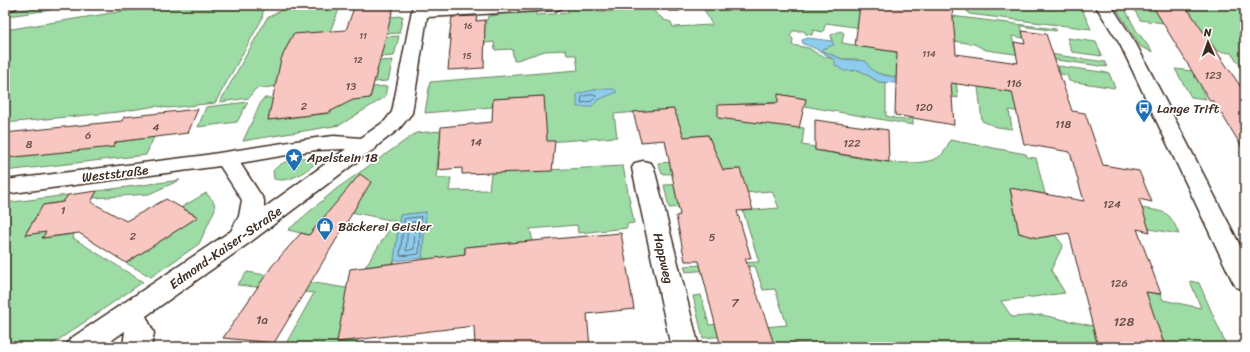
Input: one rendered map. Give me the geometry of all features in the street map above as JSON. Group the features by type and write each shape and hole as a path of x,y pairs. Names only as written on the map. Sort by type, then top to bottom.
{"street":[{"path":"5,6 11,5"},
{"path":"420,9 556,5"},
{"path":"1104,5 1128,44 1245,280"},
{"name":"Edmond-Kaiser-Straße","path":"80,347 240,237 392,125 402,113 420,9"},
{"name":"Weststraße","path":"5,187 226,159 319,144 356,142 368,144"},
{"path":"226,159 253,200 251,216 240,237"},
{"name":"Happweg","path":"643,168 685,347"},
{"path":"131,312 140,333 137,347"}],"green space":[{"path":"53,5 50,10 8,16 11,11"},
{"path":"162,5 264,5 262,19 215,103 168,108 156,106 119,112 5,123 5,30"},
{"path":"341,5 309,82 255,89 249,98 220,102 267,18 289,6"},
{"path":"597,5 598,12 632,10 631,5 647,5 664,20 671,22 673,27 712,25 703,7 713,7 712,5 880,5 887,8 1056,29 1056,31 1021,26 1024,38 1012,36 1015,49 1105,62 1107,67 986,50 974,44 826,23 823,32 813,30 812,35 806,34 804,31 793,31 790,36 793,39 792,45 809,48 819,55 836,60 852,71 859,70 879,82 886,82 886,116 903,120 913,118 913,125 804,106 805,99 779,94 778,102 728,105 725,118 804,128 802,145 815,147 815,150 859,158 909,163 923,162 940,156 948,146 950,140 1026,154 1027,157 1036,158 1045,194 1010,189 1019,233 1038,238 1055,235 1063,245 1051,270 1065,293 1001,301 1012,317 1042,315 1107,329 1118,347 807,347 805,343 731,347 727,336 703,338 693,296 701,295 709,325 740,322 742,329 787,325 775,289 763,290 755,266 686,272 684,266 759,262 743,211 779,208 772,191 727,194 730,204 669,208 664,185 744,182 740,169 662,174 658,163 718,159 708,135 684,137 674,109 614,114 617,137 519,144 543,96 493,99 492,107 425,113 430,82 578,70 576,55 567,55 566,50 545,51 514,61 512,49 495,50 494,42 484,43 485,20 487,20 488,16 499,15 499,11 535,9 536,15 568,13 567,6"},
{"path":"963,5 1068,5 1081,7 1091,29 969,14"},
{"path":"1114,5 1123,5 1136,30 1153,52 1141,47"},
{"path":"1132,5 1152,5 1191,15 1185,5 1245,5 1245,71 1231,53 1179,45 1164,23 1140,20"},
{"path":"403,16 399,33 383,34 387,17"},
{"path":"840,31 844,33 842,43 901,53 956,80 958,98 919,92 920,82 875,73 857,59 842,59 822,51 821,49 832,41 831,35"},
{"path":"399,36 394,56 380,57 382,37"},
{"path":"1067,38 1096,42 1102,56 1072,52"},
{"path":"393,60 388,81 374,82 379,61"},
{"path":"1058,66 1109,73 1115,88 1069,81 1067,75 1060,74"},
{"path":"976,69 986,88 1031,95 1034,114 1009,110 1012,129 997,127 982,121"},
{"path":"1175,69 1192,71 1197,78 1245,85 1245,95 1201,88 1206,99 1191,97"},
{"path":"387,86 385,97 340,125 243,141 262,100 265,98 273,98 269,120 331,113 332,107 347,100 370,98 373,87"},
{"path":"248,102 237,122 198,127 206,107"},
{"path":"441,131 436,178 451,178 449,191 489,190 491,173 623,166 634,223 627,224 627,228 578,233 577,225 530,229 533,241 465,247 463,277 428,259 422,258 426,212 400,215 394,263 365,267 395,221 332,208 309,235 288,230 336,189 416,133"},
{"path":"154,137 146,155 5,171 5,158 114,146 116,142"},
{"path":"319,156 323,157 321,160 299,175 293,178 281,180 274,179 273,171 282,163 294,159"},
{"path":"180,180 149,194 93,198 97,191"},
{"path":"206,193 214,202 215,209 199,244 151,277 126,263 197,217 182,207"},
{"path":"68,195 63,202 43,205 25,234 46,232 43,238 74,234 73,238 143,282 48,347 5,347 5,203"},
{"path":"1141,208 1156,210 1169,216 1176,226 1179,234 1149,229"},
{"path":"247,272 352,289 365,288 356,347 284,347 314,293 237,285"},
{"path":"1190,281 1199,283 1227,347 1157,347 1164,343 1144,291 1161,295 1163,300 1201,308"}],"water":[{"path":"808,38 832,41 834,45 822,49 822,51 842,59 866,61 874,71 895,77 895,83 879,82 859,70 844,71 835,65 835,60 803,44 802,40"},
{"path":"598,89 614,89 617,92 598,100 591,107 577,107 577,94"},
{"path":"426,212 422,258 394,261 400,215"}],"building":[{"path":"355,5 394,5 370,98 353,100 327,113 268,120 281,59 293,34 346,30"},
{"path":"860,5 952,5 956,54 1018,63 1014,42 1025,44 1022,31 1046,34 1072,111 1085,113 1103,165 1139,171 1152,202 1139,199 1150,232 1137,229 1161,294 1146,292 1165,347 1098,347 1069,233 1038,238 1019,233 1010,188 1084,201 1070,152 1024,144 1012,92 951,83 954,125 895,115 897,52 855,46"},
{"path":"1152,5 1185,5 1245,93 1245,152 1221,113 1219,113 1213,101 1210,101"},
{"path":"477,16 476,21 485,20 484,68 448,70 451,39 449,39 452,17"},
{"path":"778,94 806,99 799,128 718,118 718,105 778,103"},
{"path":"544,96 547,141 555,141 552,171 462,174 462,168 438,170 441,127 492,122 493,99"},
{"path":"198,109 188,133 116,142 113,147 5,158 5,133 122,121 124,117"},
{"path":"674,109 684,137 708,135 723,170 740,169 753,210 737,211 751,258 745,258 775,347 721,347 699,261 685,261 676,216 680,215 665,140 641,142 633,112"},
{"path":"815,120 888,130 889,162 815,150"},
{"path":"360,174 371,182 274,343 223,338 272,266 301,233 309,235"},
{"path":"97,191 91,202 126,221 166,199 198,217 126,263 79,233 42,238 46,232 25,235 43,205 63,202 68,195"},
{"path":"621,233 634,309 587,314 590,347 475,347 474,326 337,342 350,269 465,254 465,247"}],"place":[{"name":"Lange Trift","path":"1144,123"},
{"name":"Apelstein 18","path":"294,172"},
{"name":"Bäckerei Geisler","path":"325,241"}]}
